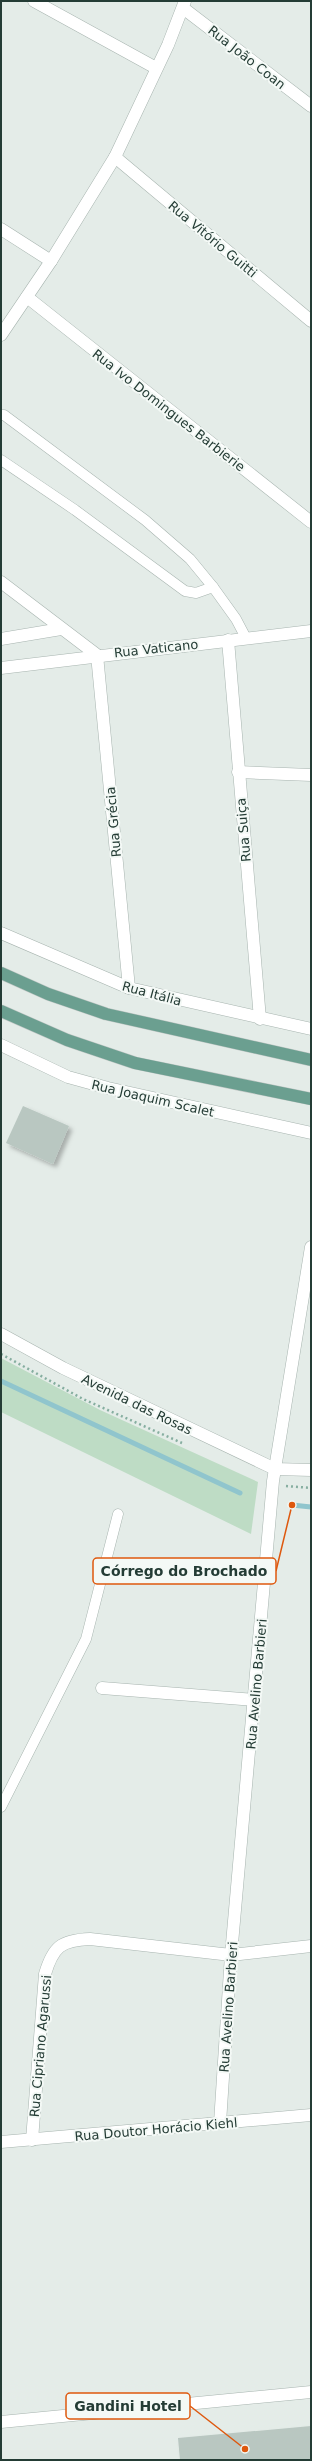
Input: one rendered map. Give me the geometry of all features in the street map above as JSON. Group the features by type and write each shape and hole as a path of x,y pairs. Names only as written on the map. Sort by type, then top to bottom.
{"main road":[{"path":"1,973 48,994 106,1014 311,1060"},
{"path":"1,1011 67,1040 135,1063 311,1099"}],"street":[{"path":"34,1 156,68"},
{"path":"1,335 50,262 116,157 168,45 184,4"},
{"name":"Rua João Coan","path":"184,4 311,106"},
{"name":"Rua Vitório Guitti","path":"116,157 311,321"},
{"path":"1,229 50,262"},
{"name":"Rua Ivo Domingues Barbierie","path":"27,297 311,522"},
{"path":"1,582 97,655"},
{"path":"1,639 61,629"},
{"name":"Rua Vaticano","path":"1,668 97,655 311,630"},
{"name":"Rua Suiça","path":"228,640 260,1019"},
{"name":"Rua Grécia","path":"97,655 129,988"},
{"path":"238,772 311,775"},
{"name":"Rua Itália","path":"1,933 129,988 260,1019 311,1029"},
{"name":"Rua Joaquim Scalet","path":"1,1046 41,1066 74,1079 311,1133"},
{"name":"Rua Avelino Barbieri","path":"220,2123 231,1955 275,1469 311,1247"},
{"name":"Avenida das Rosas","path":"1,1334 63,1368 275,1469"},
{"path":"275,1469 311,1470"},
{"path":"102,1688 255,1700"},
{"name":"Rua Cipriano Agarussi","path":"32,2140 45,1974 50,1956 61,1944 76,1940 90,1939 231,1955 311,1946"},
{"name":"Rua Doutor Horácio Kiehl","path":"1,2142 311,2115"},
{"path":"1,2422 311,2392"}],"lane":[{"path":"1,415 10,420 145,520 190,559 213,587 236,619 246,638"},
{"path":"1,460 75,510 185,591 196,593 213,587"},
{"path":"1,1807 83,1645 118,1514"}],"green space":[{"path":"1,1358 100,1410 258,1482 251,1534 1,1412"}],"building":[{"path":"23,1106 69,1126 53,1164 6,1143"},
{"path":"311,2426 311,2460 180,2460 178,2438"}],"waterway":[{"path":"1,1381 240,1493"},
{"path":"292,1505 311,1507"}],"place":[{"name":"Córrego do Brochado","path":"292,1505"},
{"name":"Gandini Hotel","path":"245,2449"}]}
